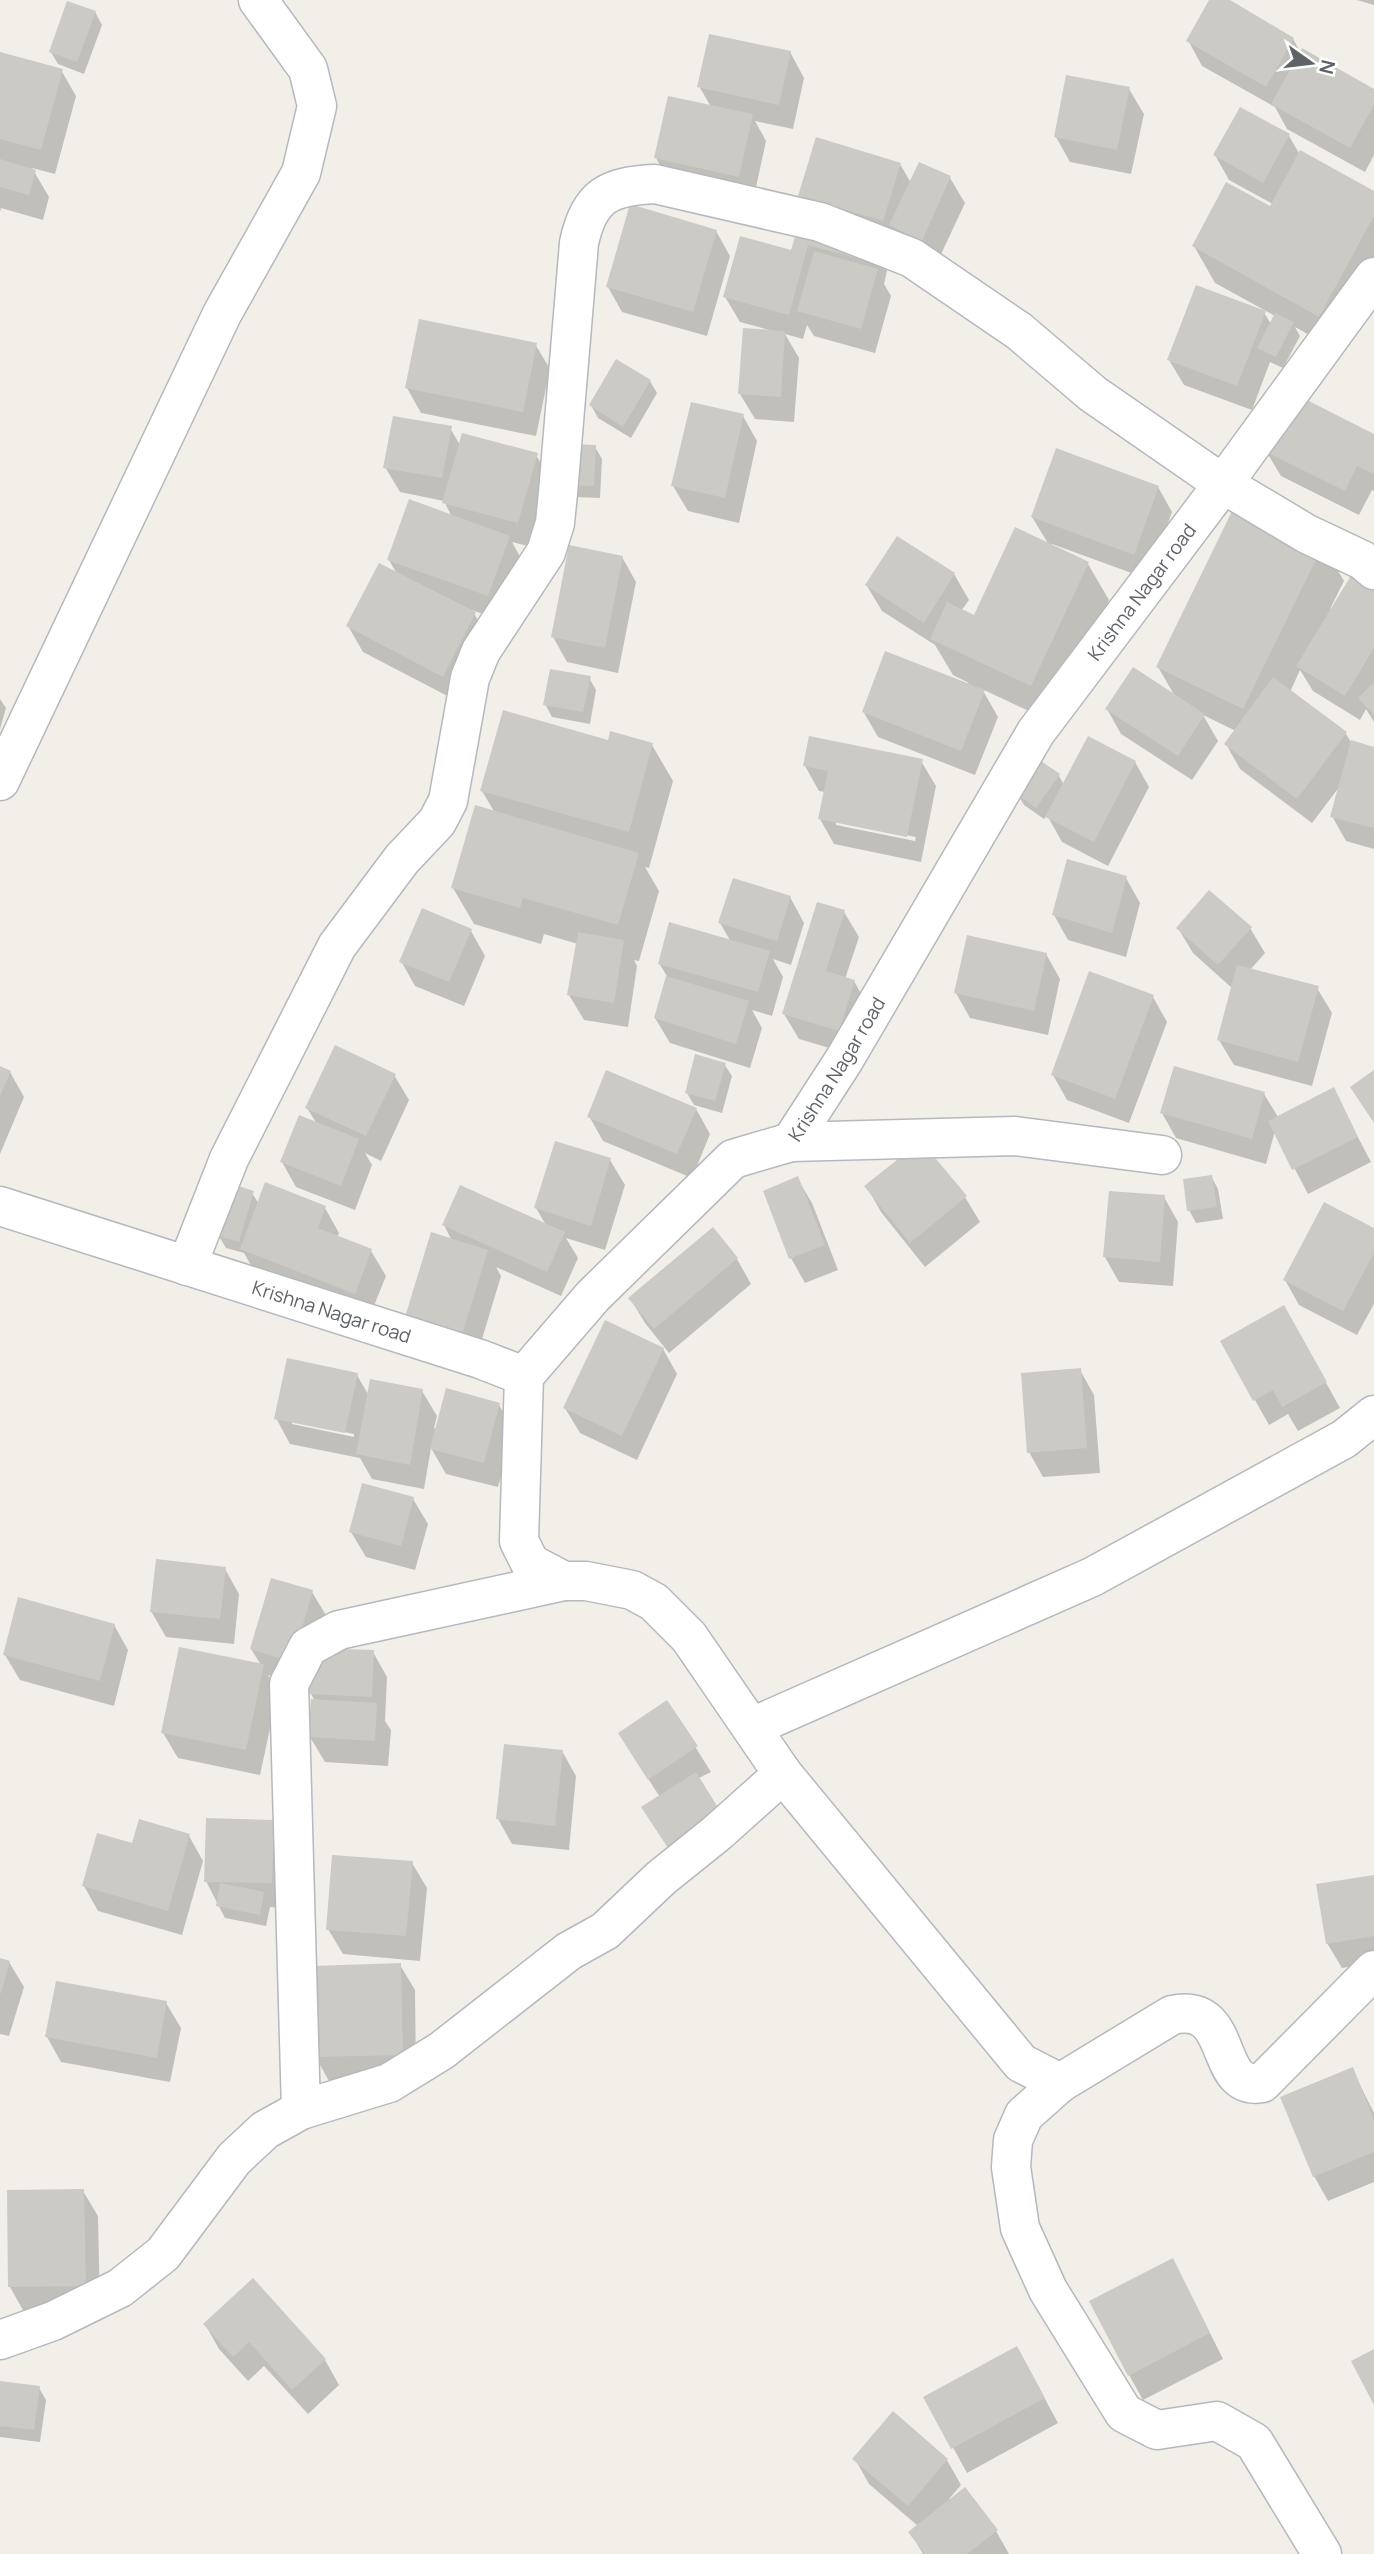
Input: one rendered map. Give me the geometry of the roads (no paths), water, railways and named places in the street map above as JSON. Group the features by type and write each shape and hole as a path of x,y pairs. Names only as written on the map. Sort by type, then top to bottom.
{"street":[{"path":"0,781 222,314 301,173 317,106 308,69 258,0"},
{"path":"187,1266 229,1159 337,946 402,859 437,822 448,801 470,678 481,651 546,552 557,503 579,243 584,219 601,195 629,185 656,184 820,222 912,258 1019,331 1093,394 1223,484 1307,534 1362,559 1374,570"},
{"name":"Krishna Nagar road","path":"0,1206 480,1359 524,1376 593,1296 733,1158 791,1142 844,1060 1037,732 1223,484 1374,276"},
{"path":"791,1142 1015,1136 1162,1155"},
{"path":"524,1376 519,1541 530,1563 564,1581"},
{"path":"752,1727 1092,1577 1344,1438 1374,1415"},
{"path":"301,2110 289,1684 308,1647 338,1630 564,1581 586,1581 632,1590 654,1602 689,1637 783,1774 1021,2063 1060,2084"},
{"path":"0,2340 53,2322 120,2288 163,2254 234,2159 265,2130 301,2110 389,2083 440,2050 569,1951 605,1931 661,1878 718,1833 783,1774"},
{"path":"1322,2554 1254,2442 1217,2421 1157,2430 1124,2413 1048,2290 1020,2228 1011,2155 1024,2115 1060,2084 1172,2015 1184,2012 1203,2016 1210,2022 1237,2077 1250,2084 1262,2083 1374,1970"}]}
